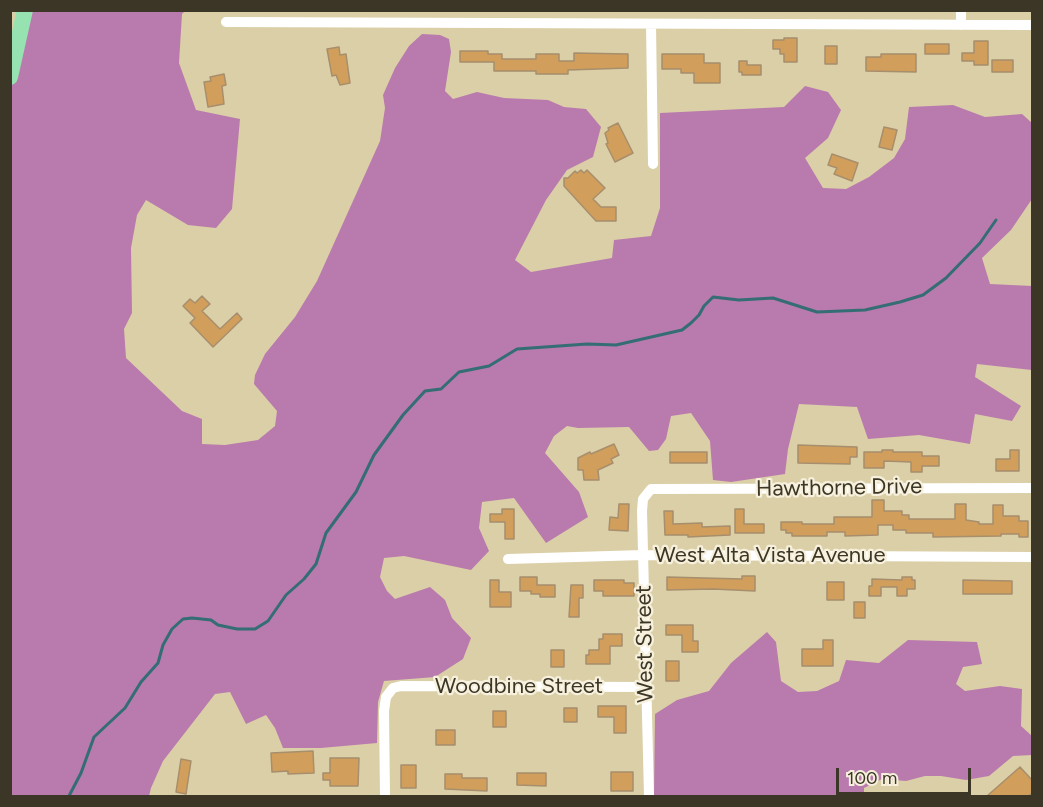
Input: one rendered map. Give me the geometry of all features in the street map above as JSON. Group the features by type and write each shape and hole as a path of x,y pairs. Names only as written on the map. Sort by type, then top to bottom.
{"highway":[{"path":"10,77 25,10"}],"street":[{"path":"563,10 563,23"},
{"path":"961,10 961,25"},
{"path":"226,22 1032,26"},
{"path":"651,24 653,164"},
{"name":"Hawthorne Drive","path":"648,492 651,489 1032,488"},
{"name":"West Street","path":"648,492 643,500 642,510 649,796"},
{"name":"West Alta Vista Avenue","path":"508,559 643,555 1032,557"},
{"name":"Woodbine Street","path":"385,796 384,711 386,697 393,688 401,686 646,687"}],"shaded area":[{"path":"25,11 185,11 182,14 179,63 196,110 240,119 232,209 216,228 188,225 146,200 137,215 131,248 132,313 124,329 126,358 182,411 202,419 202,444 225,445 258,440 275,426 277,411 254,384 255,375 265,354 295,317 317,281 380,141 385,108 383,95 395,68 409,46 422,34 440,35 449,39 451,52 445,91 453,99 477,92 504,98 548,100 564,107 586,109 601,127 593,157 567,170 546,200 515,260 531,272 612,258 614,240 651,236 660,208 660,113 784,107 805,86 828,92 841,110 828,138 805,158 823,188 846,189 869,177 894,158 905,139 909,107 953,105 985,117 1022,114 1032,123 1032,199 1011,230 982,258 990,284 1032,286 1032,370 977,364 975,377 1021,406 1012,421 975,414 970,444 919,435 868,439 857,407 799,404 788,449 785,474 731,482 713,480 710,441 691,413 671,416 666,439 658,450 649,451 629,427 578,428 567,426 554,436 545,453 579,492 588,517 546,543 514,498 482,502 479,528 489,551 471,570 404,556 384,558 380,577 387,591 395,599 430,587 445,600 452,618 471,638 463,659 435,677 384,681 378,702 377,743 321,748 283,748 275,728 266,715 246,724 230,692 215,694 163,761 149,796 10,796 10,77"},
{"path":"767,632 776,642 781,681 798,692 817,691 839,681 846,660 879,663 908,640 977,642 982,664 963,667 956,684 965,691 1000,686 1022,689 1021,726 1032,736 1032,755 1013,756 989,776 966,780 941,776 925,776 906,781 882,779 864,788 864,796 654,796 655,714 677,700 709,691 731,663"}],"building":[{"path":"784,38 797,38 797,62 784,62 784,54 780,54 780,49 773,49 773,40 784,40"},
{"path":"974,41 988,41 988,65 974,65 974,61 962,61 962,53 974,53"},
{"path":"925,44 949,44 949,54 925,54"},
{"path":"825,46 837,46 837,64 825,64"},
{"path":"339,47 340,55 346,54 350,83 340,85 336,75 332,76 327,49"},
{"path":"460,51 488,51 488,54 502,54 502,59 536,59 536,54 559,54 559,61 574,61 574,53 628,54 628,68 568,70 568,74 494,71 494,62 460,62"},
{"path":"662,54 704,54 704,63 720,63 720,83 694,83 694,73 681,73 681,69 662,69"},
{"path":"881,54 916,54 916,72 866,71 866,57 881,57"},
{"path":"992,60 1013,60 1013,72 992,72"},
{"path":"739,61 747,61 747,65 761,65 761,75 742,75 742,72 739,72"},
{"path":"224,74 226,85 222,86 224,104 208,107 204,82 211,81 210,77"},
{"path":"618,123 633,153 615,162 606,144 608,143 605,133 609,130 608,128"},
{"path":"884,127 897,130 892,150 879,147"},
{"path":"832,154 858,163 852,181 834,174 837,168 828,165"},
{"path":"581,170 584,173 587,170 605,188 593,199 601,207 616,207 616,221 596,221 564,186 564,178"},
{"path":"202,296 210,304 202,311 220,329 237,313 242,319 213,347 190,323 195,318 183,306 190,299 195,303"},
{"path":"614,444 619,455 611,459 613,463 598,470 599,480 584,480 583,470 578,470 578,458"},
{"path":"798,445 857,447 857,457 850,457 850,464 798,463"},
{"path":"882,450 922,452 922,456 939,456 939,466 922,466 922,472 911,472 911,462 884,461 884,468 864,468 864,452 882,452"},
{"path":"1010,450 1019,450 1019,471 996,471 996,459 1010,459"},
{"path":"670,452 707,452 707,463 670,463"},
{"path":"872,500 884,500 884,511 902,511 902,515 909,515 909,519 955,519 955,504 966,504 966,520 979,522 979,524 993,524 993,505 1003,505 1003,516 1019,516 1019,521 1028,521 1028,537 1019,537 1019,534 1001,534 1001,536 933,537 933,533 906,533 906,530 893,530 893,525 878,525 878,535 845,536 845,532 827,532 827,536 792,536 792,533 781,530 781,522 834,524 834,517 872,517"},
{"path":"619,504 629,504 628,531 609,530 610,517 618,518"},
{"path":"502,509 514,509 514,539 505,539 505,522 490,522 490,514 502,514"},
{"path":"735,509 744,509 744,524 764,524 764,533 735,533"},
{"path":"664,511 673,511 673,524 702,523 702,527 730,526 730,535 688,537 688,535 665,535"},
{"path":"742,576 755,576 755,591 667,590 667,577 742,579"},
{"path":"520,577 537,577 537,585 555,585 555,597 540,597 540,594 531,594 531,591 520,591"},
{"path":"902,577 912,577 912,580 915,580 915,589 907,589 907,596 897,596 897,587 881,587 881,596 869,596 872,579 902,580"},
{"path":"490,580 499,580 499,592 511,592 511,607 490,607"},
{"path":"594,580 624,580 624,583 634,583 634,596 603,596 603,591 594,591"},
{"path":"963,580 1012,581 1012,594 963,594"},
{"path":"827,582 844,582 844,600 827,600"},
{"path":"571,585 583,585 583,598 579,598 579,617 569,617"},
{"path":"854,602 865,602 865,618 854,618"},
{"path":"666,625 693,625 693,641 698,641 698,652 682,652 682,635 666,635"},
{"path":"603,634 622,634 622,646 610,646 610,664 586,664 586,655 589,655 589,650 599,650 599,639 603,639"},
{"path":"823,640 833,640 833,666 802,666 802,649 823,649"},
{"path":"551,650 564,650 564,667 551,667"},
{"path":"666,661 679,661 679,681 666,681"},
{"path":"598,706 626,706 626,733 614,733 614,717 598,717"},
{"path":"564,708 577,708 577,722 564,722"},
{"path":"493,711 506,711 506,727 493,727"},
{"path":"436,730 455,730 455,745 436,745"},
{"path":"313,751 314,773 272,772 271,753"},
{"path":"330,758 359,758 358,786 330,786 330,780 323,780 323,773 330,773"},
{"path":"181,759 191,761 186,794 176,792"},
{"path":"401,765 416,765 416,788 401,788"},
{"path":"1020,767 1032,780 1032,793 1028,796 987,796"},
{"path":"611,772 633,772 633,791 611,791"},
{"path":"517,773 546,773 546,786 517,785"},
{"path":"445,774 462,774 462,778 487,778 487,791 445,789"}],"waterway":[{"path":"69,796 81,773 94,737 125,708 141,682 158,663 163,645 172,629 183,619 211,620 218,625 237,629 255,629 268,621 286,595 304,579 316,564 326,533 356,492 374,455 403,415 425,391 441,389 459,372 489,366 517,349 587,344 616,345 682,330 699,315 713,297 739,300 773,298 817,312 865,310 900,302 923,295 946,278 980,243 996,220"}]}
